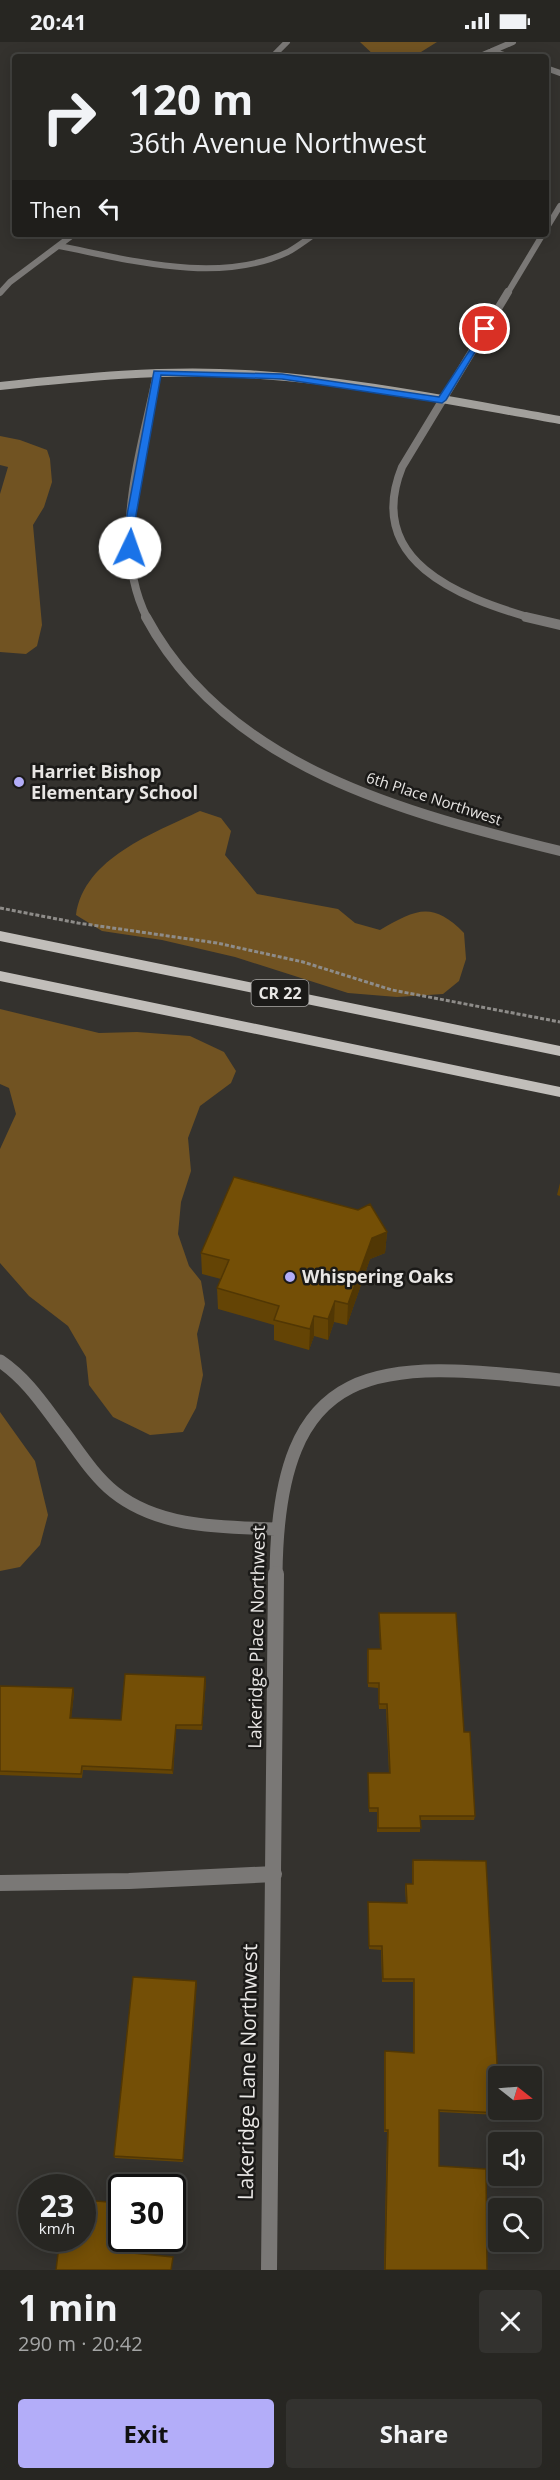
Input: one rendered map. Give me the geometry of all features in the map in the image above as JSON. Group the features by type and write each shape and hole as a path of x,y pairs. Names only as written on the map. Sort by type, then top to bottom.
{"main road":[{"name":"CR 22","path":"0,936 560,1051"},
{"name":"CR 22","path":"0,976 560,1092"}],"street":[{"path":"275,54 287,42"},
{"path":"485,54 513,42"},
{"path":"492,51 501,54"},
{"path":"549,224 560,206"},
{"path":"0,293 70,237"},
{"path":"58,246 161,264 220,266 267,259 290,250 310,237"},
{"path":"541,237 402,467 392,493 393,516 400,543 415,562 439,582 470,599 503,611 560,625"},
{"path":"0,386 157,373 282,377 560,420"},
{"name":"6th Place Northwest","path":"157,373 132,515 130,548 135,585 146,616 167,653 191,683 224,714 262,743 354,789 458,825 560,851"},
{"path":"0,1361 31,1387 91,1469 130,1504 142,1511 178,1522 276,1529"},
{"name":"Lakeridge Place Northwest","path":"274,1874 276,1529 284,1480 299,1438 321,1406 347,1389 385,1375 419,1370 460,1370 560,1380"},
{"path":"0,1883 129,1881 274,1874"},
{"name":"Lakeridge Lane Northwest","path":"269,2270 274,1874"}],"path":[{"path":"0,908 78,923 217,943 303,962 392,990 560,1022"}],"shaded area":[{"path":"360,42 437,42 418,54 373,54"},
{"path":"0,436 20,440 47,450 50,459 52,482 44,507 33,525 42,625 37,646 26,654 0,652 0,494 8,467 0,465"},
{"path":"200,811 221,818 231,831 225,855 257,894 338,909 355,923 380,930 403,917 423,912 433,912 453,923 464,933 466,959 459,981 443,994 397,997 348,993 235,957 162,940 102,931 76,915 82,895 92,878 107,863 143,839"},
{"path":"0,1009 99,1033 137,1032 190,1036 224,1052 236,1071 231,1083 200,1106 188,1138 191,1171 181,1202 178,1234 189,1266 201,1281 205,1304 197,1334 203,1375 196,1408 183,1432 150,1435 113,1417 89,1385 86,1357 68,1326 29,1296 0,1263 0,1149 16,1114 9,1088 0,1084"},
{"path":"0,1412 35,1461 48,1515 40,1545 20,1567 0,1571"}],"building":[{"name":"Whispering Oaks","path":"234,1177 358,1210 370,1204 387,1232 372,1238 348,1304 335,1301 328,1319 314,1316 310,1329 274,1320 279,1306 217,1288 229,1260 201,1253"},
{"path":"379,1613 456,1613 464,1732 470,1732 475,1816 420,1816 421,1828 378,1828 378,1808 369,1808 368,1773 390,1773 387,1704 379,1704 379,1683 368,1683 368,1649 381,1649"},
{"path":"125,1674 205,1677 202,1725 176,1725 172,1770 82,1766 81,1774 0,1771 0,1686 73,1688 70,1718 121,1720"},
{"path":"413,1860 486,1861 497,2066 488,2066 488,2112 439,2110 439,2166 486,2169 487,2270 385,2270 388,2130 385,2130 385,2051 414,2053 414,1979 383,1979 382,1946 369,1946 368,1902 407,1903 406,1884 413,1884"},
{"path":"133,1977 196,1981 183,2160 114,2156"},
{"path":"96,2201 108,2202 108,2252 133,2252 173,2257 171,2270 56,2270 58,2252 96,2252"}],"place":[{"name":"Harriet Bishop Elementary School","path":"19,782"},
{"name":"Whispering Oaks","path":"290,1277"}],"route":[{"path":"130,548 132,515 157,373 200,372 282,377 442,400 485,329"}]}
